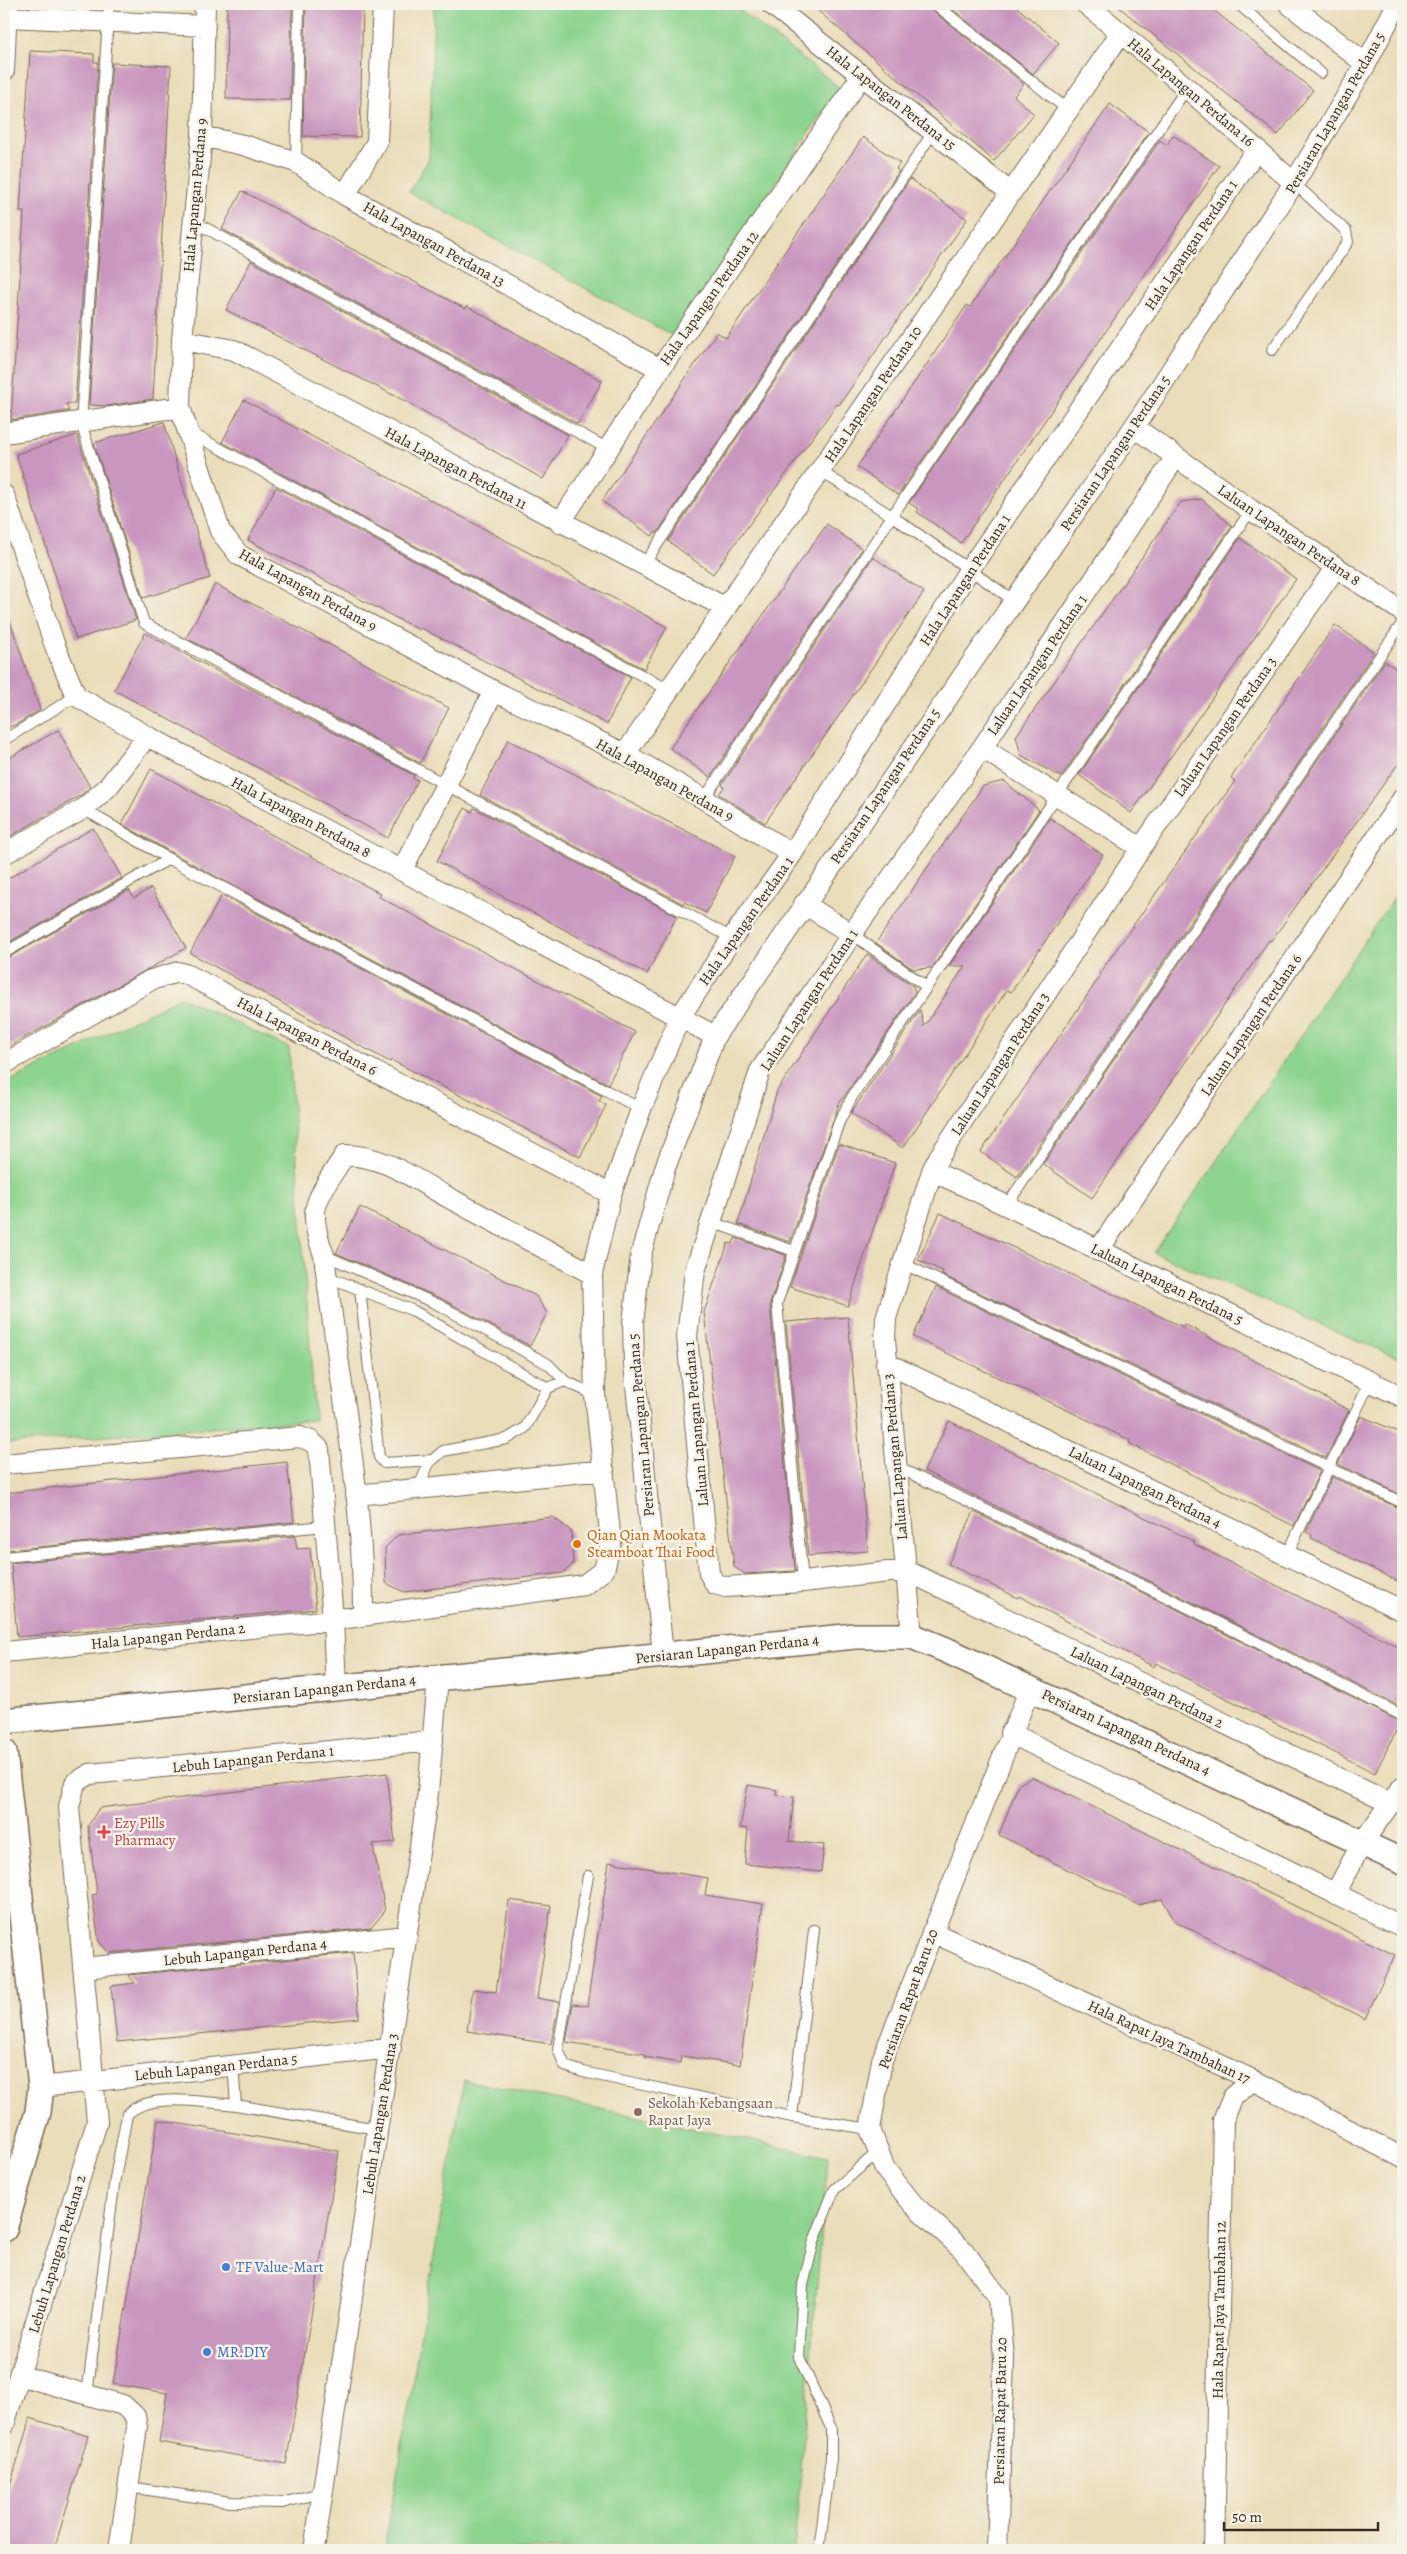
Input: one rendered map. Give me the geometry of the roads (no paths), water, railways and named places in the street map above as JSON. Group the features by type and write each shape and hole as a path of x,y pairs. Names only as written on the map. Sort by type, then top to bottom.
{"street":[{"name":"Hala Lapangan Perdana 9","path":"205,4 202,136 182,340 180,407 220,531 239,555 494,691 625,754 792,854"},
{"path":"345,195 377,142 383,4"},
{"name":"Hala Lapangan Perdana 15","path":"771,4 1011,192"},
{"name":"Hala Lapangan Perdana 16","path":"1086,4 1257,148 1294,183"},
{"name":"Persiaran Lapangan Perdana 5","path":"663,1655 634,1364 633,1323 641,1254 664,1168 715,1036 1013,600 1134,427 1294,183 1366,64 1397,4"},
{"path":"1296,6 1366,64"},
{"path":"4,71 7,10 109,12 206,26"},
{"name":"Hala Lapangan Perdana 10","path":"625,754 1121,33"},
{"name":"Hala Lapangan Perdana 12","path":"560,522 660,369 862,75"},
{"name":"Hala Lapangan Perdana 13","path":"202,136 243,145 296,162 345,195 660,369"},
{"name":"Hala Lapangan Perdana 1","path":"595,1395 592,1274 611,1194 641,1109 680,1016 732,938 792,854 969,570 1257,148"},
{"name":"Hala Lapangan Perdana 11","path":"182,340 234,350 726,608"},
{"path":"4,433 180,407"},
{"name":"Laluan Lapangan Perdana 8","path":"1134,427 1175,458 1403,612"},
{"name":"Laluan Lapangan Perdana 1","path":"906,1570 803,1582 726,1587 715,1584 710,1574 687,1336 695,1271 760,1071 852,934 982,748 1175,458"},
{"path":"4,496 55,646 76,696"},
{"name":"Laluan Lapangan Perdana 3","path":"912,1636 886,1363 886,1318 932,1171 1141,848 1336,567"},
{"path":"402,870 494,691"},
{"name":"Hala Lapangan Perdana 8","path":"76,696 147,736 715,1036"},
{"path":"4,854 83,809 108,787 147,736"},
{"path":"982,748 1141,848"},
{"name":"Laluan Lapangan Perdana 6","path":"1098,1251 1403,798"},
{"path":"804,904 852,934"},
{"name":"Hala Lapangan Perdana 6","path":"4,1064 150,980 178,972 188,975 611,1194"},
{"path":"363,1615 356,1496 324,1255 318,1237 315,1212 331,1174 345,1155 366,1156 392,1165 434,1190 592,1274"},
{"name":"Laluan Lapangan Perdana 5","path":"932,1171 1007,1205 1098,1251 1403,1397"},
{"name":"Laluan Lapangan Perdana 4","path":"886,1363 1403,1611"},
{"name":"Hala Lapangan Perdana 2","path":"4,1652 333,1620 584,1585 604,1570 611,1542 595,1395"},
{"path":"4,1464 300,1437 312,1441 319,1449 333,1620 336,1688"},
{"path":"356,1496 604,1470"},
{"name":"Laluan Lapangan Perdana 2","path":"906,1570 1390,1803"},
{"name":"Persiaran Lapangan Perdana 4","path":"4,1720 855,1636 912,1636 1030,1688 1403,1862"},
{"name":"Lebuh Lapangan Perdana 3","path":"314,2550 376,2128 390,2048 428,1793 438,1678"},
{"name":"Persiaran Rapat Baru 20","path":"998,2550 1004,2359 999,2298 963,2250 914,2204 885,2169 870,2129 882,2060 1010,1733 1030,1688"},
{"path":"1010,1733 1403,1928"},
{"name":"Lebuh Lapangan Perdana 1","path":"75,1783 90,1774 433,1741"},
{"path":"4,1752 41,2087 38,2112 4,2229"},
{"name":"Lebuh Lapangan Perdana 2","path":"4,2425 97,2122 69,1806 75,1783"},
{"path":"1335,1894 1362,1843 1403,1786"},
{"name":"Hala Rapat Jaya Tambahan 17","path":"932,1932 1253,2080 1403,2158"},
{"name":"Lebuh Lapangan Perdana 4","path":"83,1968 407,1936"},
{"name":"Lebuh Lapangan Perdana 5","path":"41,2087 390,2048"},
{"name":"Hala Rapat Jaya Tambahan 12","path":"1214,2550 1223,2120 1232,2097 1253,2080"},
{"path":"19,2375 123,2405 135,2416 137,2427 119,2550"}],"lane":[{"path":"296,162 299,4"},
{"path":"935,4 1068,110"},
{"path":"1238,4 1321,73"},
{"path":"109,12 81,423 144,623 446,783 732,938"},
{"path":"704,800 892,516 1187,88"},
{"path":"643,566 934,132"},
{"path":"1272,350 1348,242 1346,231 1294,183"},
{"path":"193,222 608,449"},
{"path":"188,432 669,690"},
{"path":"820,471 892,516 1013,600"},
{"path":"803,1582 777,1303 839,1122 852,1097 1251,510"},
{"path":"1007,1205 1403,622"},
{"path":"4,740 76,696"},
{"path":"83,809 169,859 641,1109"},
{"path":"4,953 169,859"},
{"path":"852,934 927,988"},
{"path":"711,1222 794,1251"},
{"path":"324,1255 438,1304 548,1364 566,1381 595,1395"},
{"path":"902,1263 1403,1503"},
{"path":"326,1276 414,1311 548,1388"},
{"path":"360,1289 379,1457 384,1463 432,1460"},
{"path":"418,1489 429,1463 443,1451 507,1439 525,1428 548,1388 566,1381"},
{"path":"1287,1555 1370,1382"},
{"path":"896,1467 1177,1602 1403,1716"},
{"path":"4,1557 325,1526"},
{"path":"588,1876 558,2049 566,2066 582,2072 792,2117 870,2129"},
{"path":"792,2117 814,1930"},
{"path":"234,2065 236,2105"},
{"path":"87,2395 115,2178 127,2116 133,2109 154,2101 236,2105 376,2128"},
{"path":"819,2550 831,2458 831,2428 799,2356 803,2285 814,2241 834,2190 879,2151"},
{"path":"128,2487 180,2496 282,2503 324,2492"}],"place":[{"name":"Qian Qian Mookata Steamboat Thai Food","path":"577,1544"},
{"name":"Ezy Pills Pharmacy","path":"104,1832"},
{"name":"Sekolah Kebangsaan Rapat Jaya","path":"638,2112"},
{"name":"TF Value-Mart","path":"226,2267"},
{"name":"MR.DIY","path":"207,2352"}]}
